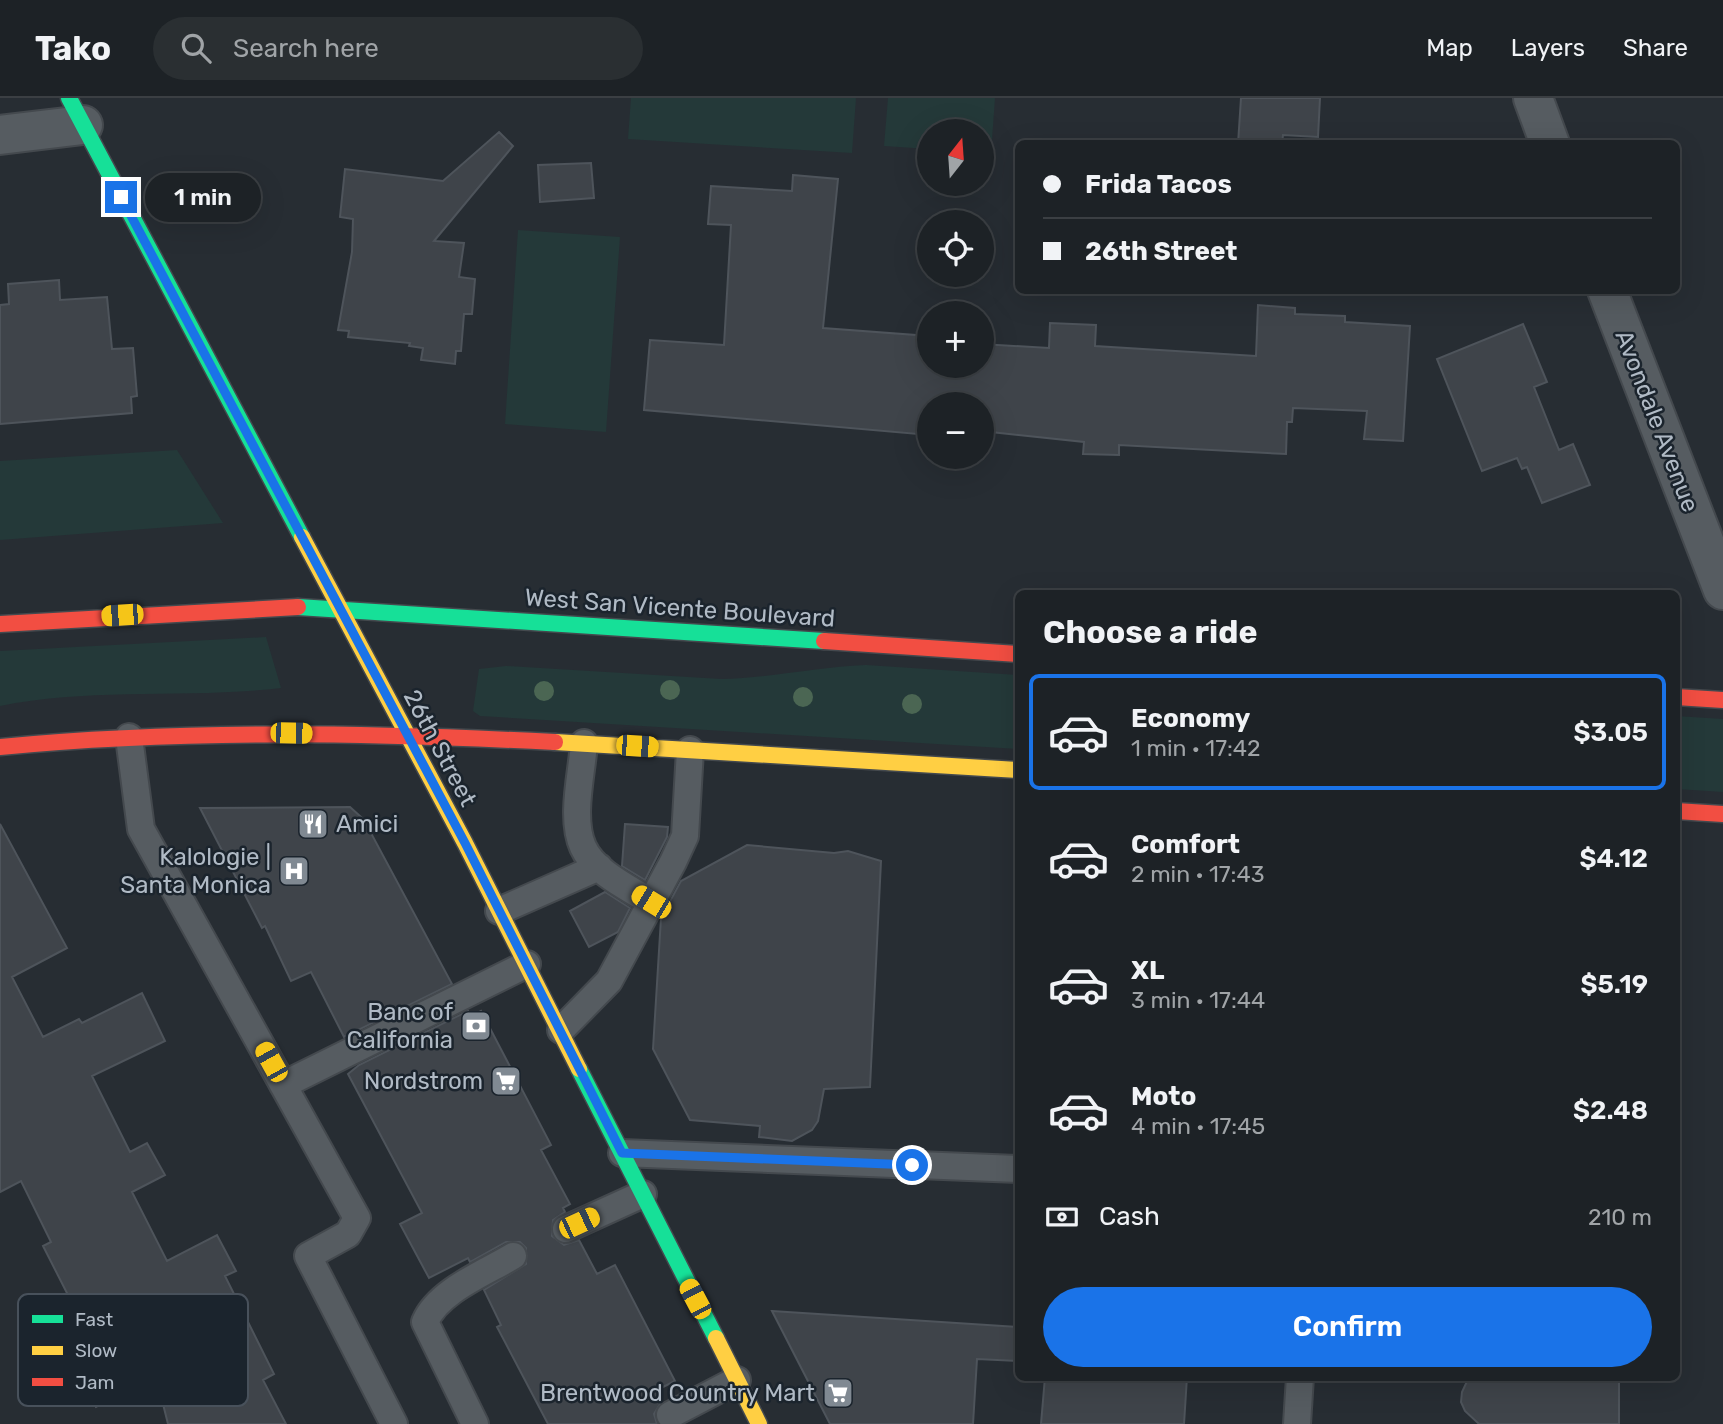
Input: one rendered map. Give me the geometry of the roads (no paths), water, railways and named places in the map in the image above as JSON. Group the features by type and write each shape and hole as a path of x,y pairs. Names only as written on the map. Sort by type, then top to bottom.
{"main road":[{"name":"26th Street","path":"76,112 527,964 759,1424"},
{"name":"West San Vicente Boulevard","path":"0,624 262,607 339,608 1015,654"},
{"path":"1680,697 1723,700"},
{"path":"0,747 129,737 291,733 584,743 1015,770"},
{"path":"1680,811 1723,814"}],"street":[{"path":"1532,98 1548,140"},
{"path":"0,135 76,112"},
{"name":"Avondale Avenue","path":"1609,294 1723,590"}],"lane":[{"path":"129,737 141,829 357,1218 348,1234 308,1256 394,1424"},
{"path":"584,743 579,821 583,847 598,867 651,902"},
{"path":"561,1030 609,981 685,836 690,750"},
{"path":"499,911 598,867"},
{"path":"284,1085 527,964"},
{"path":"622,1153 1015,1169"},
{"path":"566,1229 643,1194"},
{"path":"475,1424 425,1322 429,1311 443,1299 513,1256"},
{"path":"670,1415 737,1380"},
{"path":"1297,1424 1300,1381"}],"place":[{"name":"Amici","path":"313,824"},
{"name":"Kalologie | Santa Monica","path":"294,871"},
{"name":"Banc of California","path":"476,1026"},
{"name":"Nordstrom","path":"506,1081"},
{"name":"Brentwood Country Mart","path":"838,1393"}]}
